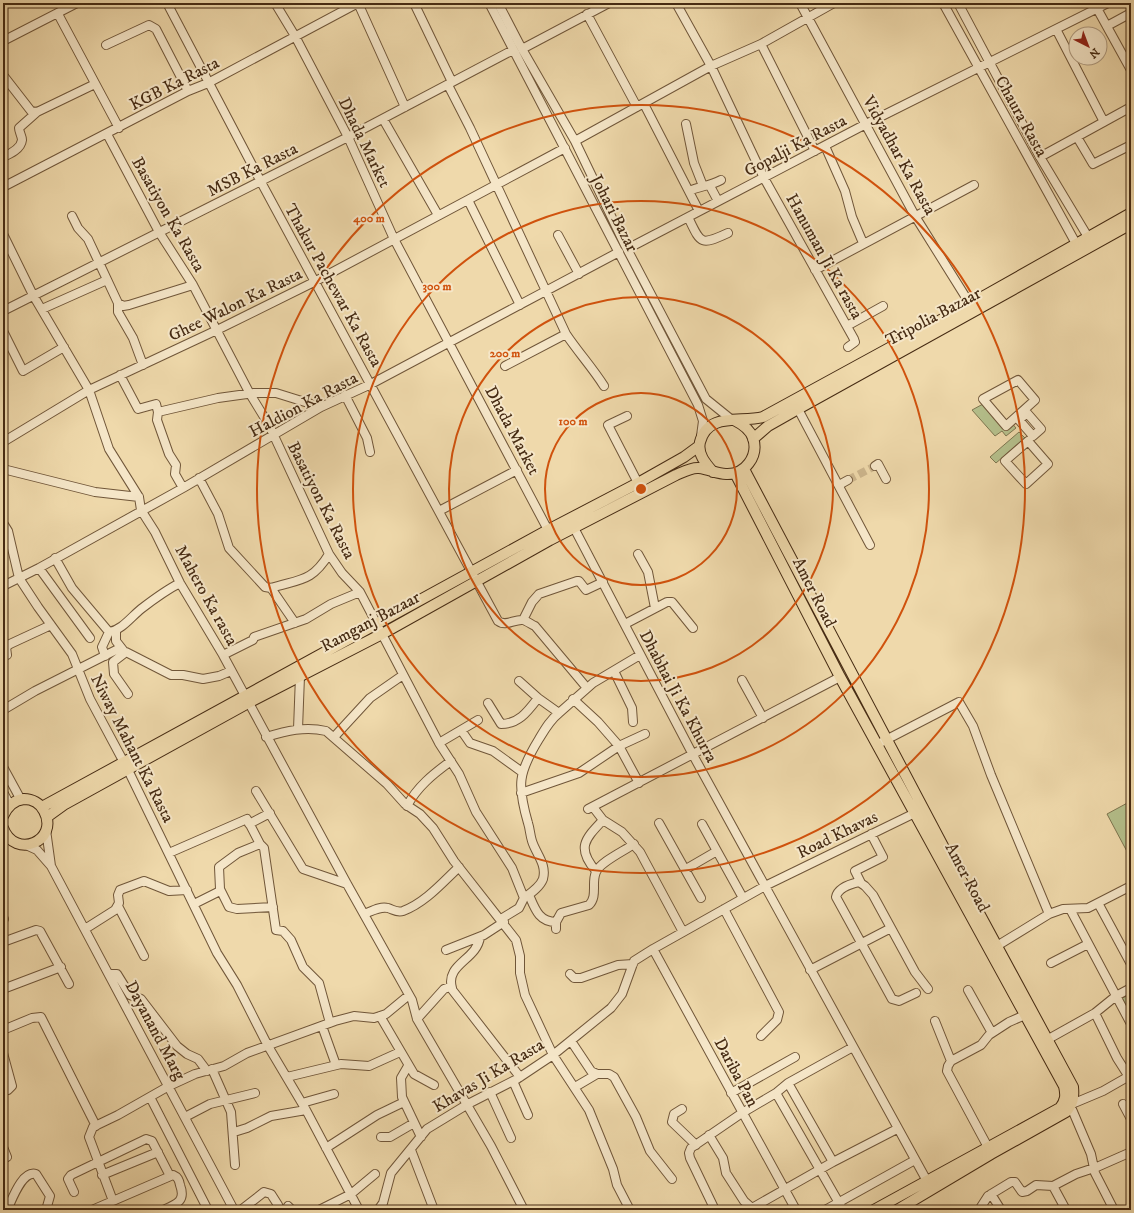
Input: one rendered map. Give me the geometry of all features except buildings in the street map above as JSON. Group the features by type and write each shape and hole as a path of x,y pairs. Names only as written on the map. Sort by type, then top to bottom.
{"main road":[{"name":"Tripolia Bazaar","path":"753,439 768,426 1090,241 1131,213"},
{"name":"Tripolia Bazaar","path":"1090,241 1131,224"},
{"name":"Tripolia Bazaar","path":"733,420 763,417 972,308"},
{"path":"733,420 746,427 753,439 753,455 739,471 728,474 713,472 703,461 700,443 709,427 716,422 733,420"},
{"name":"Ramganj Bazaar","path":"42,807 126,766 572,523 684,457 700,443"},
{"name":"Ramganj Bazaar","path":"474,577 548,530 572,523 687,471 698,468 713,472"},
{"name":"Amer Road","path":"739,471 840,677 883,742"},
{"name":"Amer Road","path":"739,471 993,948 1044,1041 1073,1087 1074,1099 1071,1105 1057,1119 927,1181 874,1210"},
{"name":"Ramganj Bazaar","path":"246,700 300,676 379,629"},
{"name":"Ramganj Bazaar","path":"47,817 126,766"},
{"path":"3,816 10,805 21,800 32,800 42,807 47,817 46,830 41,838 34,843 26,845 14,842 9,838 3,828"},
{"path":"3,846 14,842"},
{"name":"Amer Road","path":"899,1209 990,1150 1060,1108 1065,1101 1066,1093 1064,1086 1044,1041 1025,1015 993,948"},
{"path":"895,1198 899,1209"}],"street":[{"path":"3,41 77,3"},
{"name":"Thakur Pachewar Ka Rasta","path":"167,3 314,282 371,384 498,621 502,624 523,620"},
{"name":"Dhada Market","path":"275,3 295,36 348,137 394,238 548,530"},
{"path":"358,3 405,107"},
{"name":"KGB Ka Rasta","path":"3,187 108,134 188,91 208,83 358,3"},
{"path":"414,3 566,334 578,353 593,368 604,386"},
{"name":"Johari Bazar","path":"489,3 575,141 627,249 706,399 733,420"},
{"name":"Johari Bazar","path":"498,3 517,49 565,148 698,405 703,422 700,443"},
{"name":"MSB Ka Rasta","path":"3,311 261,182 609,3"},
{"name":"Hanuman Ji Ka rasta","path":"676,3 711,66 764,178 847,326 854,342 848,347"},
{"name":"Vidyadhar Ka Rasta","path":"800,3 915,216 972,308"},
{"path":"575,141 641,106 711,66 761,44 834,3"},
{"name":"Chaura Rasta","path":"943,3 1078,248"},
{"name":"Chaura Rasta","path":"958,3 1040,157 1090,241"},
{"name":"Gopalji Ka Rasta","path":"627,249 866,124 1056,29 1096,6 1108,3"},
{"path":"1096,6 1107,26 1131,13"},
{"path":"58,14 119,128"},
{"path":"587,14 641,106 699,211"},
{"path":"106,46 149,25 156,29 188,91"},
{"path":"1108,28 1131,70"},
{"path":"1056,29 1104,122"},
{"path":"761,44 815,151"},
{"path":"3,75 31,110 37,112"},
{"path":"3,157 12,153 20,145 22,140 19,128 37,112 95,84"},
{"path":"1040,157 1131,107"},
{"path":"383,119 438,215"},
{"path":"686,124 694,163 707,186 718,201"},
{"name":"Basatiyon Ka Rasta","path":"108,134 159,232 193,285 273,436 329,554 342,573 360,592 439,743 459,774 476,812 512,868 526,897 541,917 556,925 561,913 589,905 592,902 594,898 594,880 596,871"},
{"path":"1077,137 1093,164 1131,145"},
{"path":"825,146 845,191 852,217 863,243"},
{"name":"Ghee Walon Ka Rasta","path":"4,439 89,390 217,330 314,282 565,148"},
{"path":"689,191 721,180"},
{"path":"815,270 974,185"},
{"path":"468,200 520,305"},
{"path":"72,216 78,228 88,239 118,303 118,312 133,338 143,365"},
{"path":"688,217 698,236 705,241 711,241 728,233"},
{"name":"Mahero Ka rasta","path":"3,234 33,295 89,390 109,449 138,498 141,510 155,532 180,583 223,655 230,671 412,1000 417,1019 468,1104 524,1210"},
{"path":"558,235 579,274"},
{"name":"Haldion Ka Rasta","path":"3,586 183,488 321,407 371,384 618,252"},
{"path":"42,309 107,280"},
{"path":"118,303 123,306 129,305 193,285"},
{"path":"847,326 883,306"},
{"path":"3,331 23,371 64,347"},
{"path":"505,366 566,334"},
{"path":"120,376 138,409 156,404 158,412 156,420 169,454 176,465 174,470 175,474 183,488"},
{"path":"1018,380 1035,400 1006,426 983,399 1018,380"},
{"path":"158,412 218,398 250,394 276,393 321,407"},
{"path":"345,395 367,438 370,452"},
{"path":"798,409 870,545"},
{"path":"626,416 608,425 638,483"},
{"path":"1028,441 1048,464 1026,484 1005,461 1028,441"},
{"path":"876,466 878,464 886,479"},
{"path":"3,470 95,492 138,498"},
{"path":"439,511 517,470"},
{"path":"199,478 218,514 229,548 265,587 271,588 310,576 321,566 329,554"},
{"path":"839,485 848,480"},
{"path":"3,523 8,531 19,578"},
{"name":"Dhabhai Ji Ka Khurra","path":"572,523 693,755 897,1129 927,1181"},
{"path":"638,554 648,572 655,608"},
{"path":"55,558 72,588 112,631 116,641 123,650 171,676 183,675 203,678 219,676 230,671"},
{"path":"38,568 90,638"},
{"name":"Niway Mahant Ka Rasta","path":"19,578 72,654 90,699 126,766 210,938 268,1046 304,1107 359,1210"},
{"path":"586,688 535,626 523,620 532,602 540,594 577,581 579,581 586,590 603,582"},
{"path":"105,656 102,647 112,631 169,589 180,583"},
{"path":"271,588 295,623"},
{"path":"223,655 253,640 254,638 295,623 360,592"},
{"path":"624,624 667,602 672,602 693,628"},
{"path":"7,655 5,649 10,644 51,625"},
{"path":"3,710 35,691 105,656 123,650"},
{"path":"123,650 113,662 114,674 128,694"},
{"path":"446,950 480,937 519,908 526,897 536,890 543,879 542,861 532,840 521,793 522,772 528,757 551,719 586,688 600,678 640,655"},
{"path":"614,671 632,708 634,722"},
{"path":"335,736 370,698 403,675"},
{"path":"298,729 300,676"},
{"path":"683,932 640,852 634,844 622,832 603,820 590,808 840,677"},
{"path":"742,680 763,718"},
{"path":"519,681 538,698 559,713"},
{"path":"488,703 498,721 501,724 507,724 524,715 538,698"},
{"path":"573,699 598,722 619,746 639,783"},
{"path":"883,742 960,702 973,726 991,775 1049,914"},
{"path":"439,743 478,720"},
{"path":"266,736 298,729 318,729 326,731 335,736 387,784 407,806 420,814 433,828 459,867 503,921 516,940 520,956 520,973 524,996 552,1056 575,1087 589,1110 613,1169 617,1185 630,1210"},
{"path":"461,730 470,742 493,751 522,772"},
{"path":"521,793 579,773 619,746 645,734"},
{"path":"407,806 412,796 422,784 451,761"},
{"path":"3,767 21,800"},
{"path":"256,791 303,869 347,884"},
{"path":"3,792 10,805"},
{"name":"Road Khavas","path":"764,886 919,811"},
{"path":"249,824 270,813"},
{"path":"169,853 247,819 260,844 264,848 267,860 276,930 283,931 291,940 302,967 319,983 330,1023"},
{"path":"603,820 586,840 584,846 587,859 596,871 603,864 634,844"},
{"path":"659,823 701,898"},
{"path":"702,824 743,898"},
{"path":"46,830 51,866"},
{"path":"871,834 883,856 855,871 861,883 873,895 914,972 928,989"},
{"path":"260,844 238,853 220,864 218,871 220,891 228,907 243,909 273,907"},
{"path":"26,845 37,850 51,866"},
{"path":"686,869 717,851"},
{"name":"Dayanand Marg","path":"51,866 234,1210"},
{"path":"364,914 378,909 388,908 396,912 403,910 429,895 459,867"},
{"path":"144,956 118,906 118,893 140,881 148,881 169,891 187,890"},
{"path":"861,883 852,883 839,890 836,897 892,999 899,1001 916,993"},
{"name":"Khavas Ji Ka Rasta","path":"378,1210 383,1203 391,1173 427,1129 468,1104 516,1079 552,1056 571,1041 611,1008 622,994 634,961 653,948 764,886"},
{"path":"993,948 1049,914 1070,909 1088,908 1131,886"},
{"path":"194,904 220,891"},
{"path":"1098,904 1131,964"},
{"path":"85,929 112,912 118,906"},
{"path":"724,909 779,1012 778,1020 761,1036"},
{"path":"1070,909 1131,1024"},
{"path":"810,970 891,928"},
{"path":"3,942 36,930 40,931 69,984"},
{"path":"480,937 479,944 474,951 451,974 450,980 452,988 516,1079 528,1115"},
{"path":"1051,963 1088,944"},
{"name":"Dariba Pan","path":"653,948 796,1210"},
{"path":"570,974 574,978 581,978 608,967 633,964"},
{"path":"3,989 61,967"},
{"path":"109,974 117,974 130,995 141,999 177,1046 187,1054 198,1059 209,1070 231,1112 234,1132 234,1165"},
{"path":"417,1019 444,989 452,988"},
{"path":"1044,1041 1095,1013 1116,996 1131,988"},
{"path":"968,990 992,1033"},
{"path":"113,1200 102,1175 89,1137 89,1133 96,1126 169,1086 209,1070 224,1066 247,1053 330,1023 354,1016 374,1018 380,1016 394,1009 409,995"},
{"path":"1095,1013 1117,1058 1130,1077 1071,1105 1091,1154 1094,1169 1114,1210"},
{"path":"990,1150 947,1070 948,1066 951,1061 981,1045 992,1033 1025,1015"},
{"path":"380,1016 414,1074 434,1085"},
{"path":"3,1030 32,1018 41,1017 96,1126"},
{"path":"935,1021 951,1061"},
{"path":"322,1026 336,1065"},
{"path":"571,1041 588,1067 597,1074"},
{"path":"715,1210 690,1158 689,1153 691,1148 742,1113 776,1093 788,1083 852,1047"},
{"path":"287,1077 336,1065 369,1066 400,1052"},
{"path":"3,1053 12,1086 3,1091"},
{"path":"731,1093 795,1057"},
{"path":"408,1066 401,1078 400,1084 404,1102 421,1137"},
{"path":"575,1087 597,1074 609,1074 614,1077 636,1117 650,1151 672,1179"},
{"path":"788,1083 833,1162"},
{"path":"490,1092 511,1138"},
{"path":"185,1117 210,1104 255,1093"},
{"path":"776,1093 843,1210"},
{"path":"234,1132 271,1116 304,1107 334,1094"},
{"path":"150,1097 208,1210"},
{"path":"326,1148 377,1116 404,1102"},
{"path":"1123,1104 1131,1119"},
{"path":"682,1108 674,1114 672,1122 696,1145"},
{"path":"381,1137 390,1137 414,1123"},
{"path":"709,1135 723,1158 726,1173 748,1206 752,1208 820,1169 897,1129"},
{"path":"74,1192 68,1183 68,1179 71,1174 146,1139 150,1139 170,1176"},
{"path":"3,1147 7,1157"},
{"path":"411,1150 434,1210"},
{"path":"102,1175 158,1152"},
{"path":"979,1210 991,1194 1015,1182 1022,1192 1027,1191 1036,1185 1053,1186 1076,1174 1094,1169 1131,1152"},
{"path":"825,1210 915,1160"},
{"path":"8,1210 20,1184 28,1174 33,1173 36,1174 50,1196 46,1210"},
{"path":"320,1210 351,1194 375,1174"},
{"path":"92,1210 173,1175 178,1180 183,1193 182,1198 177,1204 163,1210"},
{"path":"1053,1186 1066,1210"},
{"path":"241,1210 264,1192 269,1192 278,1205"},
{"path":"991,1194 1001,1210"}],"green space":[{"path":"983,404 1004,427 1010,421 1016,428 1006,436 1002,431 995,436 972,410"},
{"path":"1019,432 1025,438 996,463 990,457"},
{"path":"1131,801 1131,859 1107,814"},
{"path":"1131,992 1131,1021 1119,1001"}],"tunnel":[{"path":"848,480 875,466"}]}
